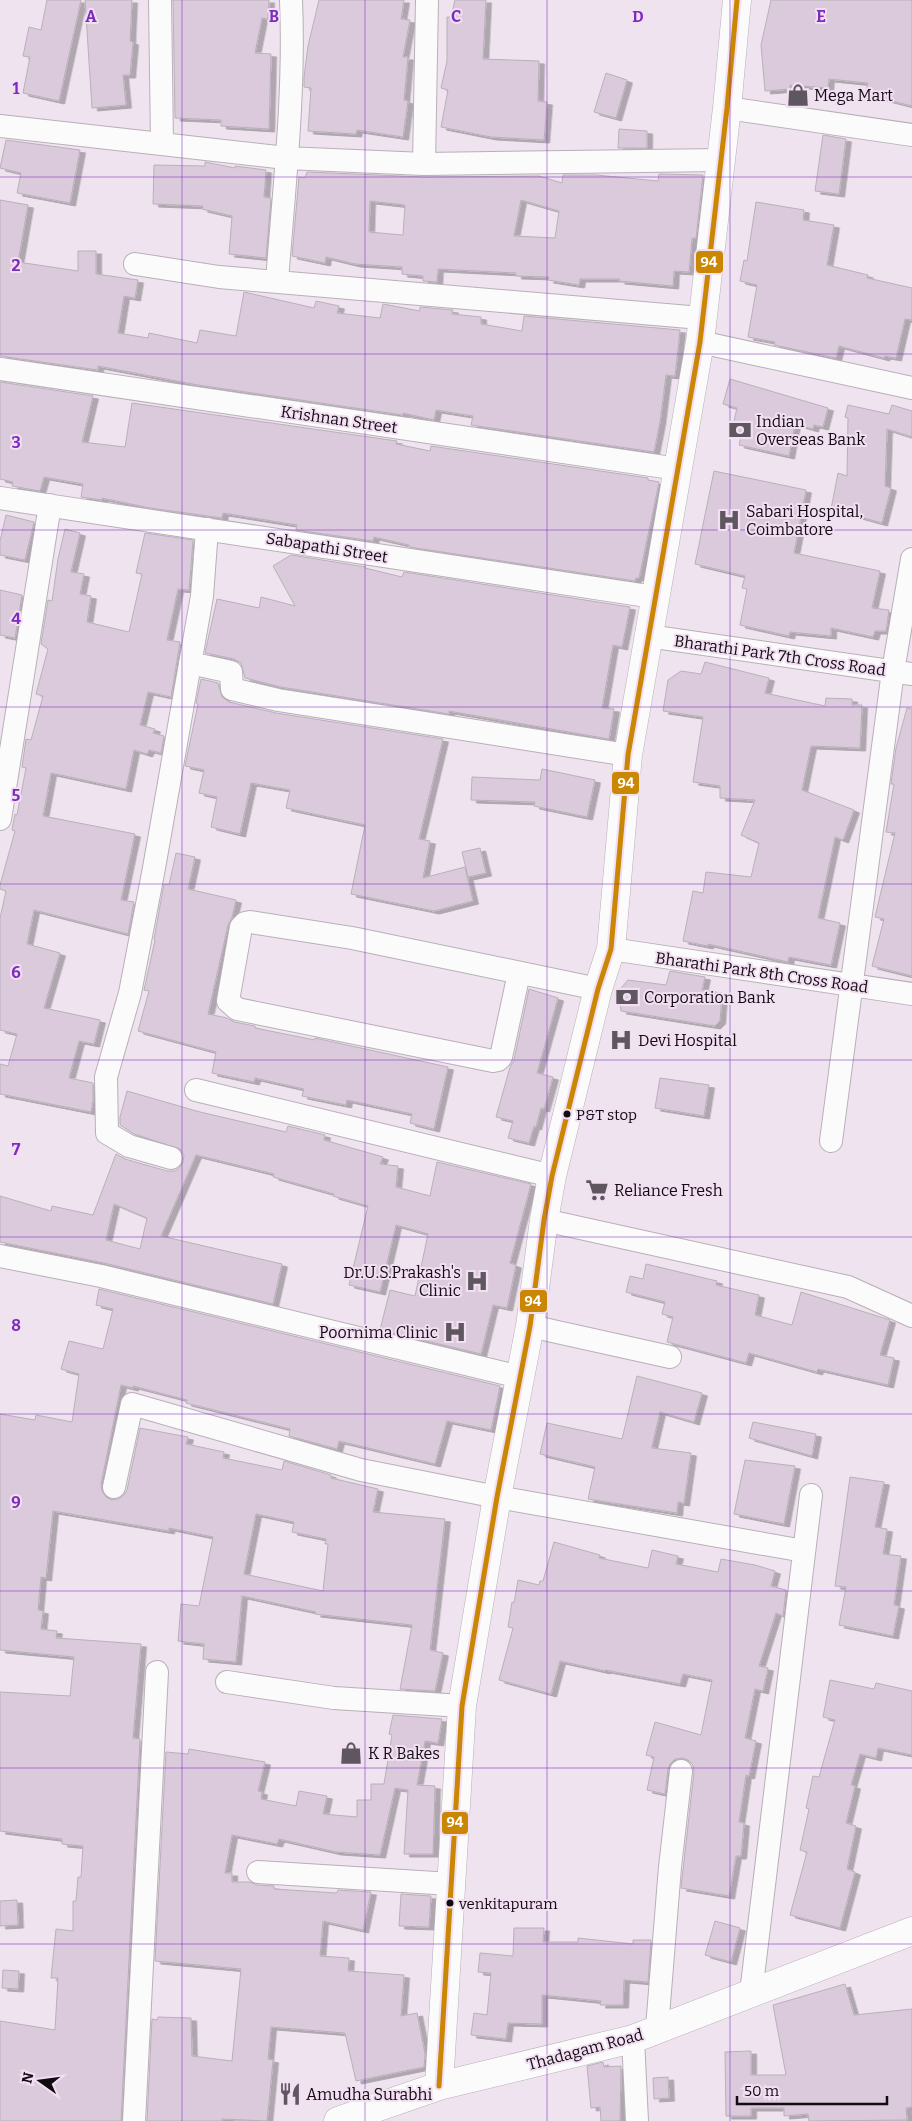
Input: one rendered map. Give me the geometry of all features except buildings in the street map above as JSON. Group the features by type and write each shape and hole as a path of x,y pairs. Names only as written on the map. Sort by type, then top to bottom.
{"main road":[{"path":"439,2086 462,1706 497,1497 530,1326 544,1220 552,1176 598,989 611,949 628,755 654,597 678,469 700,330 728,108 737,0"},
{"name":"Thadagam Road","path":"338,2121 439,2086 645,2034 912,1931"}],"street":[{"path":"160,0 162,143"},
{"path":"277,281 286,158 292,29 291,0"},
{"path":"424,164 426,0"},
{"path":"728,108 912,135"},
{"path":"0,126 286,158 424,164 721,160"},
{"path":"135,264 218,277 277,281 700,330 912,388"},
{"name":"Krishnan Street","path":"0,369 678,469"},
{"name":"Sabapathi Street","path":"0,498 654,597"},
{"path":"0,819 50,505"},
{"path":"171,1158 129,1146 107,1133 106,1077 130,992 202,596 207,529"},
{"path":"831,1141 851,984 902,672 912,559"},
{"name":"Bharathi Park 7th Cross Road","path":"648,636 902,672"},
{"path":"190,663 231,672 232,689 278,700 628,755"},
{"path":"519,973 498,1060 237,1009 228,1001 241,927 245,923 250,922 352,938 598,989"},
{"name":"Bharathi Park 8th Cross Road","path":"611,949 912,994"},
{"path":"196,1090 552,1176"},
{"path":"544,1220 848,1287 912,1316"},
{"path":"0,1256 101,1276 520,1377"},
{"path":"530,1326 670,1358"},
{"path":"114,1487 132,1404 361,1470 497,1497 804,1551"},
{"path":"751,1993 811,1495"},
{"path":"134,2121 157,1672"},
{"path":"227,1682 334,1698 462,1706"},
{"path":"637,2121 645,2034 670,1867 681,1771"},
{"path":"258,1872 451,1884"}],"transit line":[{"name":"94","path":"439,2086 462,1706 497,1497 530,1326 544,1220 552,1176 598,989 611,949 628,755 700,342 727,108 737,0"}],"place":[{"name":"Mega Mart","path":"798,95"},
{"name":"Indian Overseas Bank","path":"740,430"},
{"name":"Sabari Hospital, Coimbatore","path":"729,520"},
{"name":"Corporation Bank","path":"627,997"},
{"name":"Devi Hospital","path":"621,1040"},
{"name":"P&T stop","path":"567,1114"},
{"name":"Reliance Fresh","path":"597,1190"},
{"name":"Dr.U.S.Prakash's Clinic","path":"477,1281"},
{"name":"Poornima Clinic","path":"455,1332"},
{"name":"K R Bakes","path":"351,1753"},
{"name":"venkitapuram","path":"450,1903"},
{"name":"Amudha Surabhi","path":"290,2094"}]}
